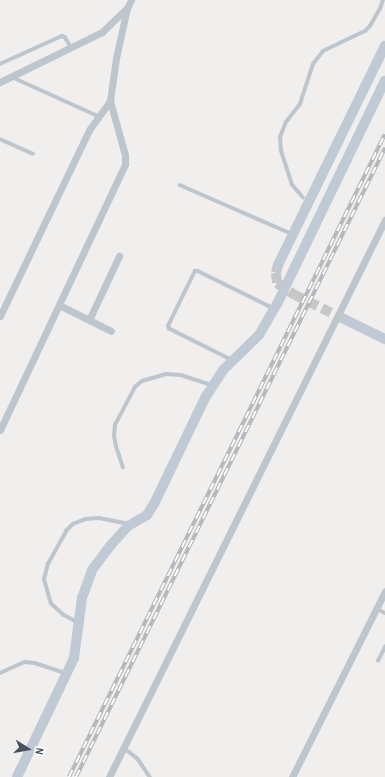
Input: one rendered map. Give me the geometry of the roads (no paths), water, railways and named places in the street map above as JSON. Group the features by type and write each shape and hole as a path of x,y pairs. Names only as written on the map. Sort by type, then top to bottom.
{"street":[{"path":"0,430 124,164 125,155 110,101 116,58 127,8 131,0"},
{"path":"0,82 102,32 127,8"},
{"path":"278,265 385,46"},
{"path":"17,777 74,658 82,598 92,570 110,546 130,525 147,515 154,504 205,398 222,370 259,335 274,308 385,81"},
{"path":"0,316 89,130 110,101"},
{"path":"109,777 385,220"},
{"path":"89,320 119,256"},
{"path":"59,305 111,331"},
{"path":"344,319 385,339"},
{"path":"292,777 385,591"}],"lane":[{"path":"303,198 292,185 281,151 280,137 286,122 300,104 313,64 323,51 365,31 370,26 384,0"},
{"path":"0,64 62,36 65,37 71,48"},
{"path":"12,77 98,116"},
{"path":"0,139 33,154"},
{"path":"180,185 293,234"},
{"path":"232,361 169,329 168,326 195,271 198,270 274,308"},
{"path":"123,468 114,436 115,425 129,397 142,381 166,374 181,375 213,385"},
{"path":"79,623 62,615 51,604 44,579 48,564 66,531 73,524 86,519 99,518 130,525"},
{"path":"376,608 385,613"},
{"path":"378,661 385,647"},
{"path":"0,673 26,662 35,663 66,673"},
{"path":"124,748 138,759 150,777"}],"tunnel":[{"path":"278,265 276,273 277,283 295,295 344,319"}],"railway":[{"path":"69,777 385,134"},
{"path":"76,777 385,148"}]}
